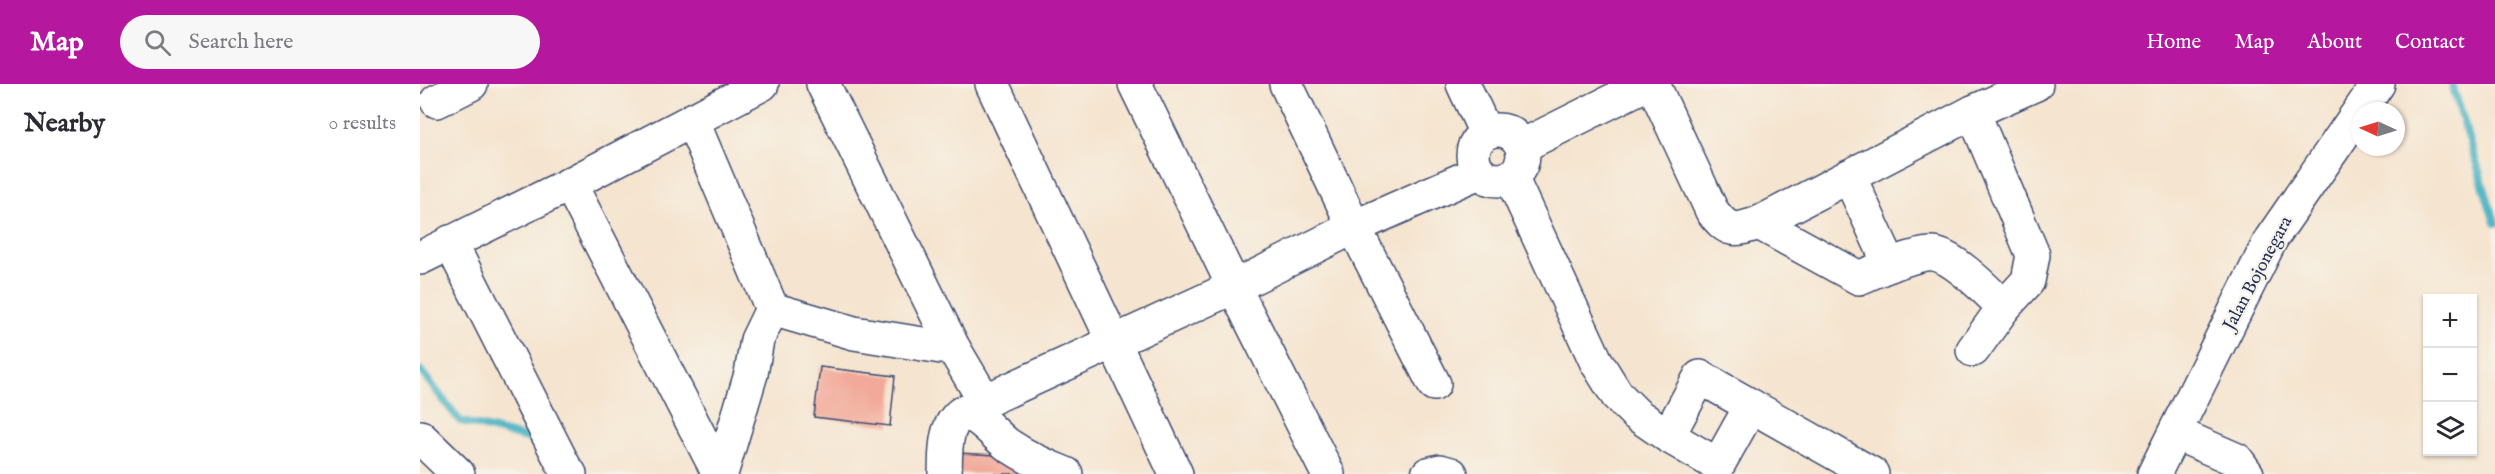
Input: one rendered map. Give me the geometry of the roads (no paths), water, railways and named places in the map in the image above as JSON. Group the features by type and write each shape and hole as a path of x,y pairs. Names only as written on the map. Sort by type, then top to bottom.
{"street":[{"path":"437,101 471,84"},
{"path":"420,258 570,184 762,84"},
{"path":"823,84 954,349 980,393 989,399 1234,287 1354,227 1479,172"},
{"path":"992,84 1176,474"},
{"path":"1135,84 1329,474"},
{"path":"1286,84 1354,227 1434,384"},
{"path":"1463,84 1486,133"},
{"path":"1522,146 1646,84"},
{"path":"1653,84 1712,211 1723,225 1736,230 1759,223 1973,112 2036,84"},
{"name":"Jalan Bojonegara","path":"2154,474 2271,239 2378,84"},
{"path":"1972,350 2004,307 2028,281 2033,255 1973,112"},
{"path":"692,120 772,309 757,340 751,374 720,474"},
{"path":"1494,130 1511,133 1522,146 1522,164 1511,177 1494,181 1479,172 1473,155 1479,139 1486,133 1494,130"},
{"path":"1850,176 1890,265"},
{"path":"1511,177 1596,361 1617,395 1629,408 1715,470 1751,406"},
{"path":"570,184 720,474"},
{"path":"1759,223 1859,278 1890,265 1928,254 1936,254 1972,277 2004,307"},
{"path":"450,242 570,474"},
{"path":"772,309 854,333 954,349"},
{"path":"1668,436 1700,377 1872,474"},
{"path":"945,474 946,440 956,417 963,412 973,414 1005,443 1032,460 1066,474"},
{"path":"2175,433 2237,460 2247,474"},
{"path":"420,437 441,470"},
{"path":"1428,474 1440,471 1451,474"}],"waterway":[{"path":"2452,84 2495,223"},
{"path":"420,370 460,421 534,440 538,447"}]}
